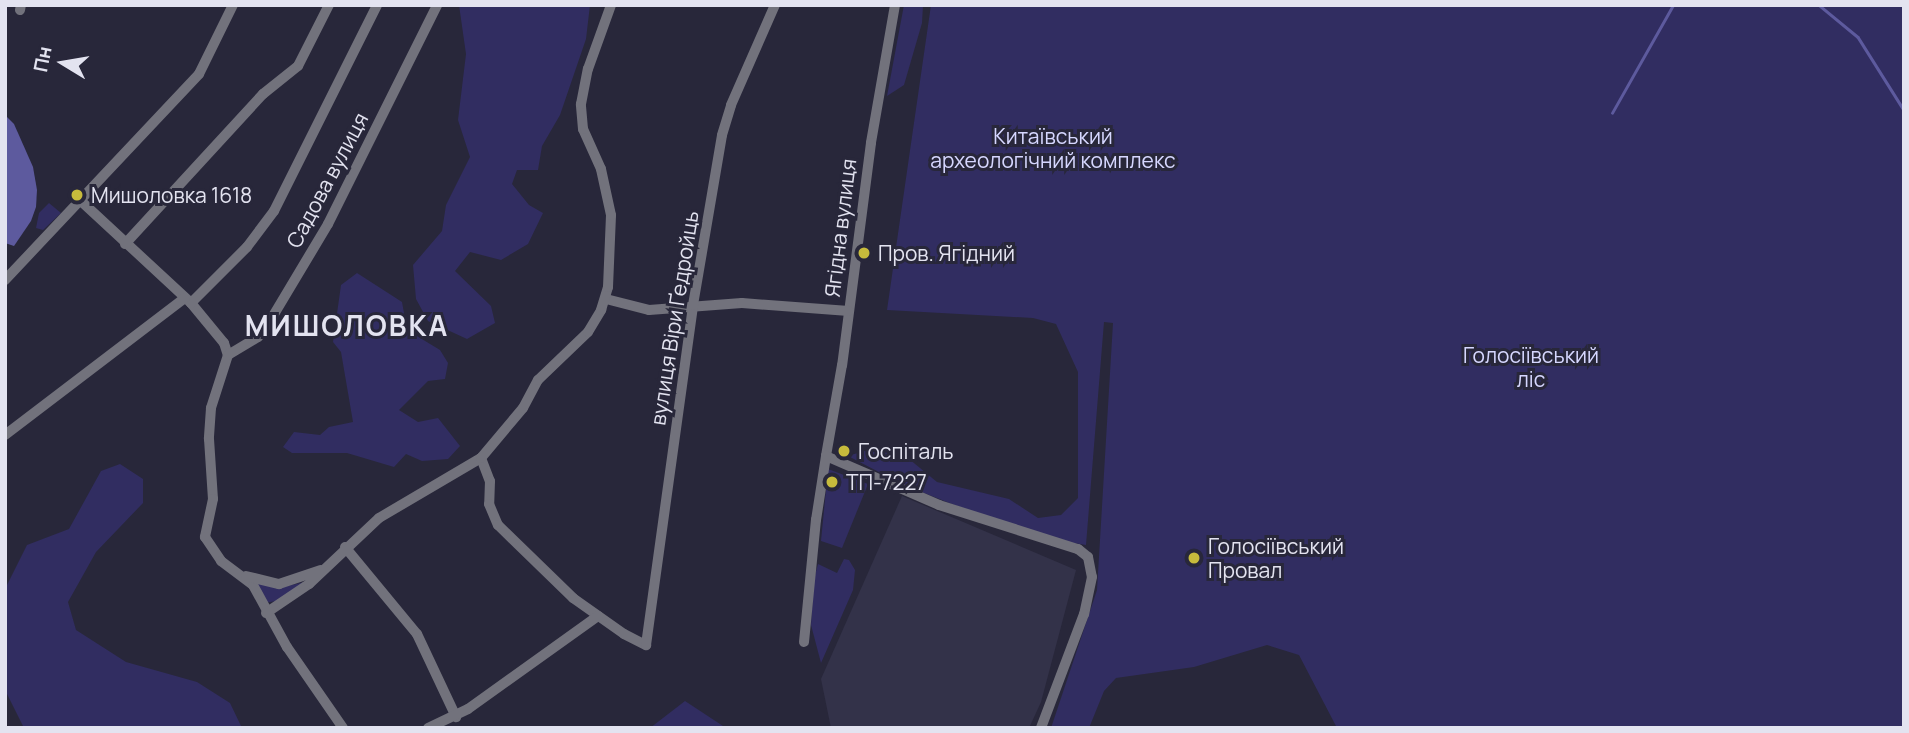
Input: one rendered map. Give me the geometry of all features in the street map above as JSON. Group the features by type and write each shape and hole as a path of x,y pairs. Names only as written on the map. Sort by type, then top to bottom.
{"street":[{"path":"5,280 82,202 199,74 233,5"},
{"path":"124,244 263,94 298,66 329,5"},
{"path":"5,435 188,301 247,247 274,211 377,5"},
{"name":"Садова вулиця","path":"228,355 258,337 322,234 368,150 404,69 437,5"},
{"path":"266,613 309,584 321,569 379,518 481,458 523,408 538,380 588,332 606,299 611,215 608,190 583,129 581,104 588,69 611,5"},
{"name":"вулиця Віри Ґедройць","path":"598,616 646,646 693,305 722,135 731,105 775,5"},
{"name":"Ягідна вулиця","path":"804,642 813,544 849,311 871,143 895,5"},
{"path":"82,202 188,301 224,343 228,355 211,408 209,439 213,499 205,537 221,561 253,585 266,613 343,728"},
{"path":"606,299 649,310 742,303 849,311"},
{"path":"826,456 939,505 1078,549 1088,556 1092,577 1084,614 1041,728"},
{"path":"428,728 456,717 598,616 540,568 498,525 489,504 490,481 481,458"},
{"path":"345,547 417,634 456,717"},
{"path":"240,573 279,584 321,569"}],"shaded area":[{"path":"5,115 14,124 33,167 37,190 36,207 31,221 14,246 5,243"},
{"path":"902,496 1076,570 1041,702 1029,728 831,728 821,679"}],"green space":[{"path":"459,5 590,5 586,39 560,115 542,146 538,170 517,170 512,184 529,205 543,213 528,244 501,260 470,252 455,271 491,306 495,323 467,339 428,321 416,299 413,265 442,231 446,205 470,157 458,120 466,54"},
{"path":"904,5 923,5 922,23 904,85 887,96"},
{"name":"Голосіївський ліс","path":"931,5 1904,5 1904,728 1337,728 1299,655 1267,645 1194,667 1116,678 1104,691 1089,728 1051,728 1097,590 1113,323 1104,322 1086,545 1061,541 957,506 904,485 848,456 864,451 903,454 937,482 1009,499 1038,518 1061,515 1078,498 1078,372 1056,324 1033,318 887,310"},
{"path":"49,203 61,213 43,230 36,228 39,213"},
{"path":"357,273 402,302 407,330 440,350 448,363 445,379 428,381 399,410 418,422 438,418 460,446 448,459 422,461 406,454 394,467 347,453 292,453 283,447 294,432 320,435 329,427 353,422 341,352 333,342 341,285"},
{"path":"120,464 143,479 143,503 96,552 68,602 76,630 126,662 197,682 230,703 242,728 24,728 5,690 5,589 27,545 69,529 101,471"},
{"path":"828,469 868,484 842,548 821,541"},
{"path":"844,559 849,560 855,570 853,590 821,663 811,625 814,579 818,564 837,573"},
{"path":"309,581 282,600 264,603 252,582 279,588"},
{"path":"685,701 723,726 724,728 650,728"}],"waterway":[{"path":"1612,113 1673,5"},
{"path":"1819,5 1858,37 1904,110"}],"place":[{"name":"Мишоловка 1618","path":"77,195"},
{"name":"Пров. Ягідний","path":"864,253"},
{"name":"Госпіталь","path":"844,451"},
{"name":"ТП-7227","path":"832,482"},
{"name":"Голосіївський Провал","path":"1194,558"}],"district":[{"name":"МИШОЛОВКА","path":"347,325"}],"park label":[{"name":"Китаївський археологічний комплекс","path":"1053,148"}]}
